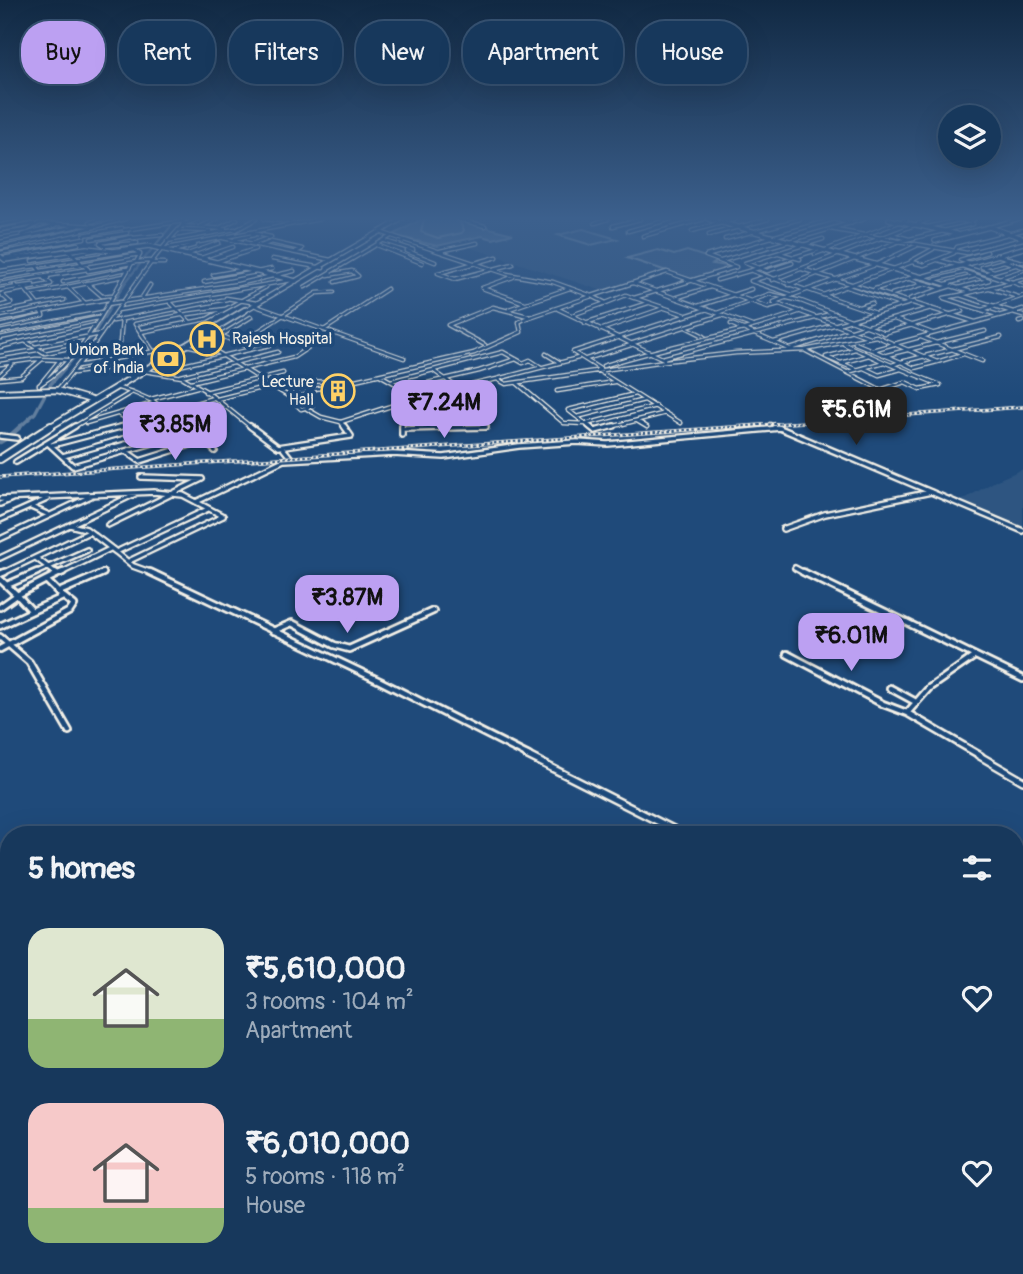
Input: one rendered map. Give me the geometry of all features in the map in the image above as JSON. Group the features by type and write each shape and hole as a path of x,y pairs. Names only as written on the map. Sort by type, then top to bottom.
{"main road":[{"path":"257,305 299,278"},
{"path":"0,459 91,400 305,278"}],"street":[{"path":"8,278 18,289 26,289 51,284 44,278"},
{"path":"0,284 32,278"},
{"path":"58,278 85,303"},
{"path":"63,282 81,278"},
{"path":"30,293 111,278"},
{"path":"111,304 109,299 122,278"},
{"path":"113,321 120,303 137,278"},
{"path":"204,282 226,278"},
{"path":"55,390 74,373 94,335 99,318 111,304 269,278"},
{"path":"283,278 294,281"},
{"path":"305,287 319,278"},
{"path":"335,282 349,278"},
{"path":"508,278 482,288 525,303"},
{"path":"538,278 571,288 606,303"},
{"path":"289,395 474,353 486,345 521,332 519,322 530,317 646,278"},
{"path":"686,278 768,307 779,304"},
{"path":"634,298 696,278"},
{"path":"717,280 723,278"},
{"path":"759,278 751,281 793,295"},
{"path":"789,285 807,278"},
{"path":"837,278 774,302 870,337"},
{"path":"840,278 976,322"},
{"path":"823,296 870,278"},
{"path":"926,278 971,292"},
{"path":"934,281 943,278"},
{"path":"946,284 967,278"},
{"path":"958,288 989,280 984,278"},
{"path":"1000,278 1023,286"},
{"path":"772,279 874,313"},
{"path":"875,289 908,279 943,289"},
{"path":"999,316 944,298 1023,279"},
{"path":"117,311 294,281"},
{"path":"1,294 48,282"},
{"path":"87,283 102,296 111,295"},
{"path":"632,283 752,326"},
{"path":"891,294 925,283"},
{"path":"237,284 244,289"},
{"path":"141,332 207,319 270,284"},
{"path":"141,300 149,285"},
{"path":"909,300 951,286"},
{"path":"674,298 710,287"},
{"path":"846,287 901,305"},
{"path":"507,310 571,288"},
{"path":"989,288 1023,297"},
{"path":"26,289 38,305"},
{"path":"177,289 180,293"},
{"path":"324,330 387,289"},
{"path":"610,289 687,316"},
{"path":"698,306 751,289"},
{"path":"1004,293 1010,291"},
{"path":"254,334 317,293 334,292"},
{"path":"219,293 227,299"},
{"path":"0,306 11,303 1,294"},
{"path":"717,313 770,294 801,301 885,333"},
{"path":"572,315 626,295"},
{"path":"960,295 1023,315"},
{"path":"982,310 1018,297"},
{"path":"0,320 109,299"},
{"path":"38,389 53,379 80,345 113,321 227,299 257,305 404,358"},
{"path":"0,313 64,300"},
{"path":"830,303 839,300"},
{"path":"786,306 801,301"},
{"path":"170,302 190,322"},
{"path":"774,342 915,302"},
{"path":"584,323 648,303"},
{"path":"859,307 872,303"},
{"path":"486,345 448,325 493,307 530,317"},
{"path":"153,351 135,324 215,308 227,309"},
{"path":"599,330 664,308"},
{"path":"732,324 791,350 933,308"},
{"path":"558,309 615,338 668,360"},
{"path":"681,423 614,382 573,352 707,309"},
{"path":"872,350 1023,309"},
{"path":"0,326 43,316 41,311"},
{"path":"0,332 103,311"},
{"path":"498,386 668,360 806,350 844,344 963,311"},
{"path":"598,369 647,351 801,312"},
{"path":"662,358 834,313"},
{"path":"584,359 723,315"},
{"path":"201,347 251,317"},
{"path":"0,338 99,318"},
{"path":"893,318 933,333"},
{"path":"110,360 120,342 122,319"},
{"path":"207,319 221,325"},
{"path":"0,347 96,325"},
{"path":"789,326 806,333"},
{"path":"686,327 705,337"},
{"path":"886,356 985,331"},
{"path":"191,382 294,357 331,333"},
{"path":"0,356 94,335"},
{"path":"876,335 937,362"},
{"path":"221,336 253,349"},
{"path":"920,337 982,361"},
{"path":"892,365 1001,337"},
{"path":"25,341 58,360"},
{"path":"855,342 914,368 964,354"},
{"path":"844,344 940,385 920,389 905,382 880,390"},
{"path":"45,353 80,345"},
{"path":"78,366 186,345 201,347 224,356 301,404 311,405 307,409 321,417 341,422 419,397 579,357"},
{"path":"179,366 270,345"},
{"path":"855,349 826,357 856,370"},
{"path":"806,350 892,396"},
{"path":"180,376 278,352"},
{"path":"391,381 503,352 523,363 530,360 541,367"},
{"path":"546,355 559,362"},
{"path":"840,363 869,355"},
{"path":"402,389 516,359"},
{"path":"0,377 23,376 41,360"},
{"path":"38,389 59,364 58,360"},
{"path":"0,364 68,360"},
{"path":"110,360 131,377"},
{"path":"0,377 14,362"},
{"path":"847,372 884,362"},
{"path":"74,373 117,366"},
{"path":"863,368 879,375 901,369"},
{"path":"142,370 180,376 191,382 253,432 278,447 351,436 341,422"},
{"path":"434,371 456,387"},
{"path":"204,392 283,373"},
{"path":"380,375 419,397 462,396"},
{"path":"275,388 306,379 344,383"},
{"path":"497,379 506,384"},
{"path":"517,382 564,423 586,424 656,406"},
{"path":"557,391 614,382"},
{"path":"167,412 269,386"},
{"path":"114,387 132,391 152,402 215,452"},
{"path":"78,425 197,387"},
{"path":"0,393 55,390 91,400"},
{"path":"16,462 50,444 132,391"},
{"path":"635,394 568,410 595,431 666,413"},
{"path":"429,428 430,397"},
{"path":"577,417 645,400"},
{"path":"402,435 403,402"},
{"path":"431,407 477,406"},
{"path":"118,414 145,432"},
{"path":"430,417 478,417"},
{"path":"636,421 647,427"},
{"path":"62,456 179,423"},
{"path":"50,444 133,424"},
{"path":"770,424 1023,531"},
{"path":"621,425 630,430"},
{"path":"402,429 486,427"},
{"path":"196,502 285,460 393,454 444,457 519,446 577,442 608,444 780,428"},
{"path":"50,444 73,466 192,432"},
{"path":"0,436 17,438"},
{"path":"127,451 140,461 203,441"},
{"path":"282,447 289,457 285,460"},
{"path":"108,525 202,477 141,478"},
{"path":"0,558 138,492"},
{"path":"0,499 138,492 171,494 183,495 223,516 129,561"},
{"path":"783,529 835,512 933,492"},
{"path":"0,539 94,495"},
{"path":"0,504 15,497"},
{"path":"0,520 51,497"},
{"path":"31,507 49,516"},
{"path":"116,552 208,509"},
{"path":"70,524 89,532 133,566 155,573 380,681 667,826"},
{"path":"0,574 89,532"},
{"path":"0,607 17,595 110,549"},
{"path":"7,586 87,550"},
{"path":"36,558 58,574"},
{"path":"795,568 1023,679"},
{"path":"59,592 103,573"},
{"path":"0,579 32,611"},
{"path":"0,649 70,611 75,605 46,580"},
{"path":"1,625 64,597"},
{"path":"273,631 292,623 309,629 339,648 349,649 433,611"},
{"path":"0,637 29,662 69,732"},
{"path":"787,654 883,704 907,713 1023,781"},
{"path":"907,713 914,701 947,674 975,656"},
{"path":"890,688 914,701"}],"shaded area":[{"path":"565,278 644,278 603,291"},
{"path":"1023,469 1023,528 961,501 997,480"}],"waterway":[{"path":"107,312 129,278"},
{"path":"19,428 35,413 50,385 92,336 108,310"},
{"path":"11,435 21,426"},
{"path":"0,442 5,439"}],"railway":[{"path":"0,477 1023,407"}],"place":[{"name":"Rajesh Hospital","path":"207,339"},
{"name":"Union Bank of India","path":"168,359"},
{"name":"Lecture Hall","path":"338,391"}]}
